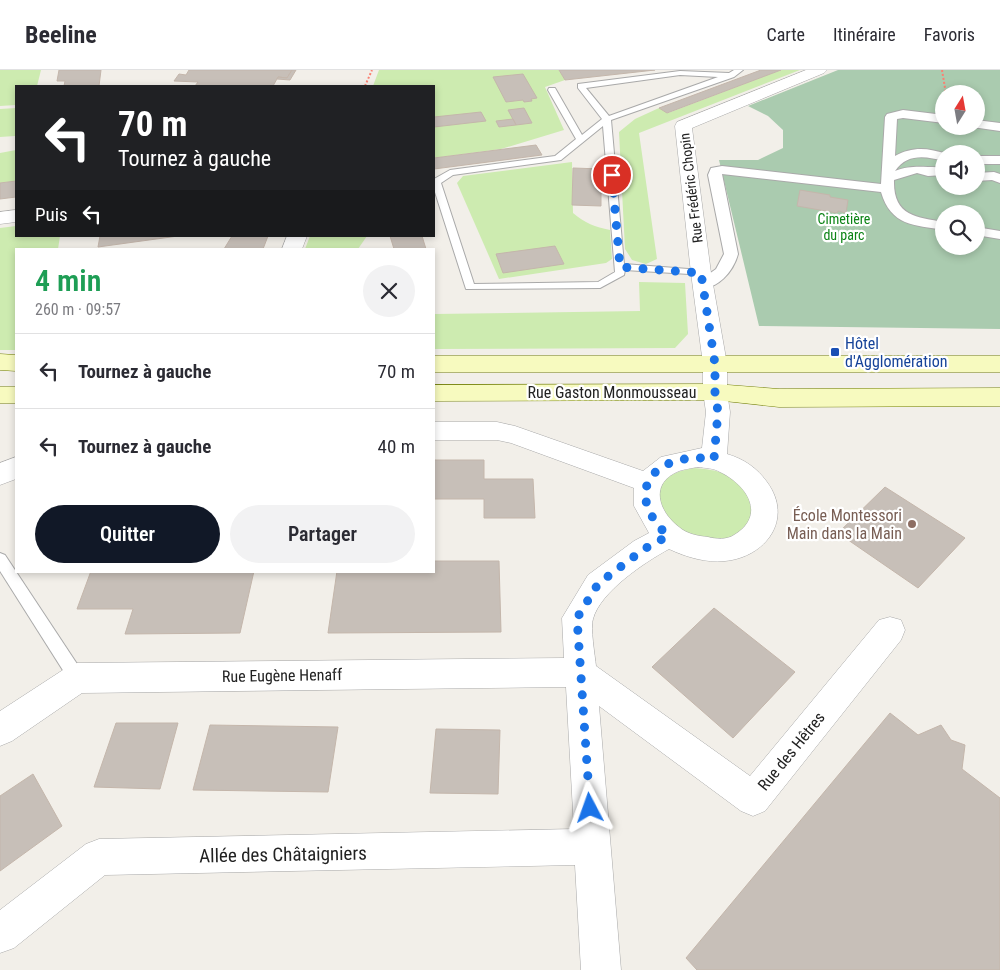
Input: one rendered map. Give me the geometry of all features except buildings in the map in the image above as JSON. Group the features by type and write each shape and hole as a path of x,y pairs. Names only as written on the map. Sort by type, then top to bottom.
{"main road":[{"path":"0,362 15,362"},
{"name":"Rue Gaston Monmousseau","path":"435,364 1000,364"},
{"name":"Rue Gaston Monmousseau","path":"435,393 715,392 779,398 1000,396"},
{"path":"0,395 15,395"}],"street":[{"name":"Rue Frédéric Chopin","path":"714,459 718,412 715,392 715,364 683,126 819,70"},
{"path":"935,118 903,114 890,117 888,178 892,206 908,220 935,224"},
{"path":"985,125 1000,127"},
{"path":"888,178 906,153 923,152 935,155"},
{"path":"985,160 1000,160"},
{"path":"702,278 720,274 729,265 731,254 715,175 716,171 888,178 906,171 918,169 928,172 935,171"},
{"path":"985,176 998,174"},
{"path":"0,218 15,216"},
{"path":"985,232 1000,235"},
{"path":"435,431 497,431 515,435 648,483"},
{"path":"698,457 714,459 733,466 749,477 760,491 766,507 764,522 756,536 742,545 725,550 705,550 692,547 668,536 656,524 648,510 645,496 648,483 656,472 667,464 681,459 698,457"},
{"path":"0,475 15,468"},
{"path":"601,970 579,672 577,618 598,584 644,549 668,536"},
{"name":"Rue des Hêtres","path":"579,672 753,799 890,630"},
{"name":"Rue Eugène Henaff","path":"77,678 579,672"},
{"path":"0,730 77,678"},
{"name":"Allée des Châtaigniers","path":"0,934 99,857 592,847"}],"lane":[{"path":"730,75 680,73 581,86 607,119 620,273 600,285 470,287 436,182 450,173 558,158 607,119 730,75 739,70"},
{"path":"552,90 580,139"},
{"path":"620,267 702,278"},
{"path":"0,559 77,678"}],"path":[{"path":"365,85 372,70"},
{"path":"942,70 944,85"}],"green space":[{"path":"0,70 41,70 37,85 15,85 15,105 0,106"},
{"path":"379,70 559,70 565,80 545,87 564,130 501,149 435,158 435,85 373,85"},
{"path":"781,70 800,70 639,133 657,259 646,264 632,260 625,249 619,132 635,119 659,108 668,113"},
{"name":"Cimetière du parc","path":"838,70 1000,70 1000,329 759,326 719,160 758,160 783,148 783,130 768,116 748,106"},
{"path":"15,108 15,136 0,137 0,109"},
{"path":"15,150 15,181 0,183 0,153"},
{"path":"572,162 573,213 590,224 610,230 612,259 606,263 499,279 457,183 463,176"},
{"path":"15,226 15,237 60,237 58,248 15,248 15,350 0,350 0,228"},
{"path":"310,237 366,237 359,248 305,248"},
{"path":"639,282 685,283 688,334 675,348 435,349 435,314 640,311"},
{"path":"695,468 725,474 743,488 751,506 751,516 748,524 741,532 722,540 705,539 679,530 665,519 659,497 662,483 673,474"}],"place":[{"name":"Hôtel d'Agglomération","path":"835,352"},
{"name":"École Montessori Main dans la Main","path":"912,524"}],"route":[{"path":"590,808 579,672 577,618 598,584 644,549 668,536 656,524 648,510 645,496 648,483 656,472 667,464 681,459 698,457 714,459 718,412 715,392 715,364 701,273 620,267 612,175"}]}
